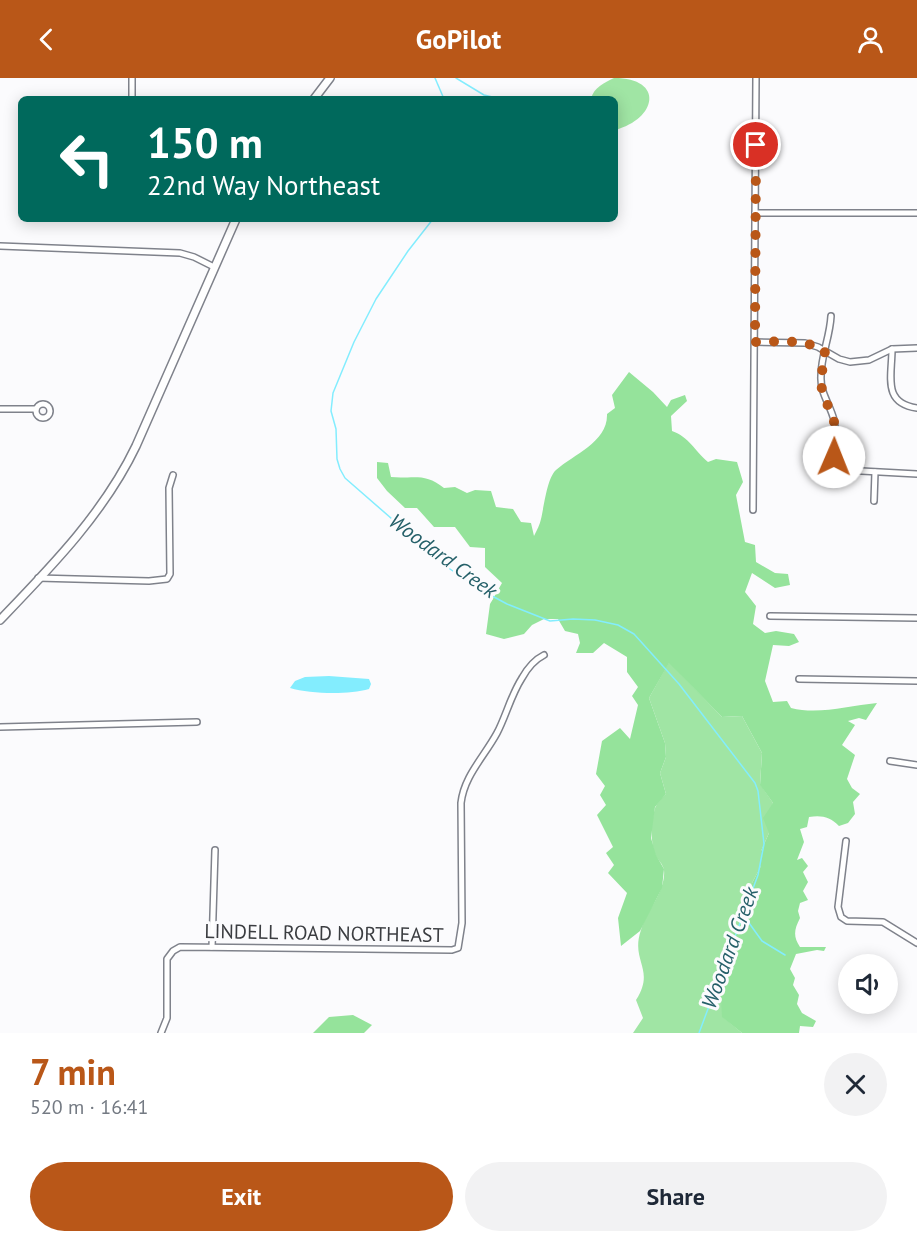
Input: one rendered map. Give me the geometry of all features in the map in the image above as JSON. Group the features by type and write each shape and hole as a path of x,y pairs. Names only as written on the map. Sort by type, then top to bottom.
{"street":[{"path":"132,78 132,96"},
{"path":"316,96 330,78"},
{"path":"753,510 756,78"},
{"path":"755,213 917,213"},
{"path":"0,620 96,513 121,475 235,222"},
{"path":"0,246 180,253 214,267"},
{"path":"831,316 829,338 821,366 822,391 834,421 834,457 838,468 917,474"},
{"path":"755,342 800,342 818,347 839,359 863,362 892,349 917,348"},
{"path":"892,349 891,388 893,396 898,403 917,408"},
{"path":"0,409 36,409"},
{"path":"874,501 875,472"},
{"path":"38,579 149,581 166,579 170,574 169,488 173,475"},
{"path":"770,616 917,618"},
{"name":"LINDELL ROAD NORTHEAST","path":"161,1033 167,1018 168,956 180,947 442,950 458,948 462,923 461,803 463,792 472,771 496,734 521,679 533,663 544,655"},
{"path":"799,679 917,681"},
{"path":"0,726 196,722"},
{"path":"890,761 917,765"},
{"path":"846,840 838,907 841,917 847,921 883,922 917,943"},
{"path":"212,947 215,850"}],"green space":[{"path":"614,78 630,80 642,85 648,92 647,109 629,125 618,129 618,96 592,96 603,84"},
{"path":"629,372 667,407 671,400 685,395 687,401 671,416 672,431 687,440 708,462 716,459 737,462 743,482 736,495 745,542 755,545 756,562 775,573 788,574 790,585 775,588 752,573 745,592 756,606 753,624 765,633 776,631 794,634 799,642 789,646 773,645 765,681 773,702 787,701 791,708 812,711 877,703 866,720 859,718 848,721 855,725 842,745 855,755 847,779 852,788 860,794 853,802 855,814 848,823 839,826 826,817 809,817 807,827 800,829 804,842 797,860 802,858 808,866 803,872 808,882 803,891 808,900 800,903 798,911 800,918 795,936 800,947 826,947 824,951 796,954 790,969 795,978 793,985 799,995 797,1004 802,1013 816,1021 813,1027 800,1026 799,1033 742,1033 722,1017 720,983 732,955 733,932 748,921 742,913 752,883 761,866 761,851 769,833 763,818 773,803 760,785 762,753 742,716 722,717 669,663 649,698 665,743 666,757 660,773 666,794 655,807 651,838 656,855 664,869 662,888 640,931 621,946 618,918 627,893 608,873 614,865 606,853 613,847 597,815 606,805 600,795 605,786 596,774 602,741 620,728 630,739 638,705 632,696 638,687 627,672 627,657 604,643 593,653 576,653 580,643 578,634 565,631 558,619 544,619 532,625 524,634 504,639 486,634 490,604 502,583 485,567 485,548 470,547 455,527 434,527 417,508 405,508 377,478 377,462 388,463 391,477 425,478 444,488 455,487 467,493 475,490 491,491 496,507 513,509 521,522 531,523 534,536 541,521 548,486 553,474 596,440 602,432 607,414 615,408 612,395"},
{"path":"669,662 722,717 742,716 762,753 760,784 773,803 769,833 761,851 761,866 752,883 748,921 733,932 732,955 720,983 723,1017 742,1033 633,1033 643,1018 636,1000 644,980 638,941 664,878 664,870 653,849 652,831 655,808 666,794 660,773 666,757 665,743 649,698"},
{"path":"353,1015 372,1025 364,1033 313,1033 329,1017"}],"water":[{"path":"305,677 369,679 371,684 369,689 340,693 308,692 290,688 295,681"}],"waterway":[{"name":"Woodard Creek","path":"435,78 443,96"},
{"path":"456,78 488,96"},
{"name":"Woodard Creek","path":"431,222 376,299 354,342 333,393 331,411 336,429 337,459 340,469 345,478 415,539 450,569 481,590 507,604 550,621 595,620 618,625 634,634 679,684 755,783 758,791 764,844 758,875 699,1033"},
{"path":"744,916 762,941 785,955"}],"route":[{"path":"756,145 755,342 800,342 825,351 821,366 822,391 834,421 834,457"}]}
